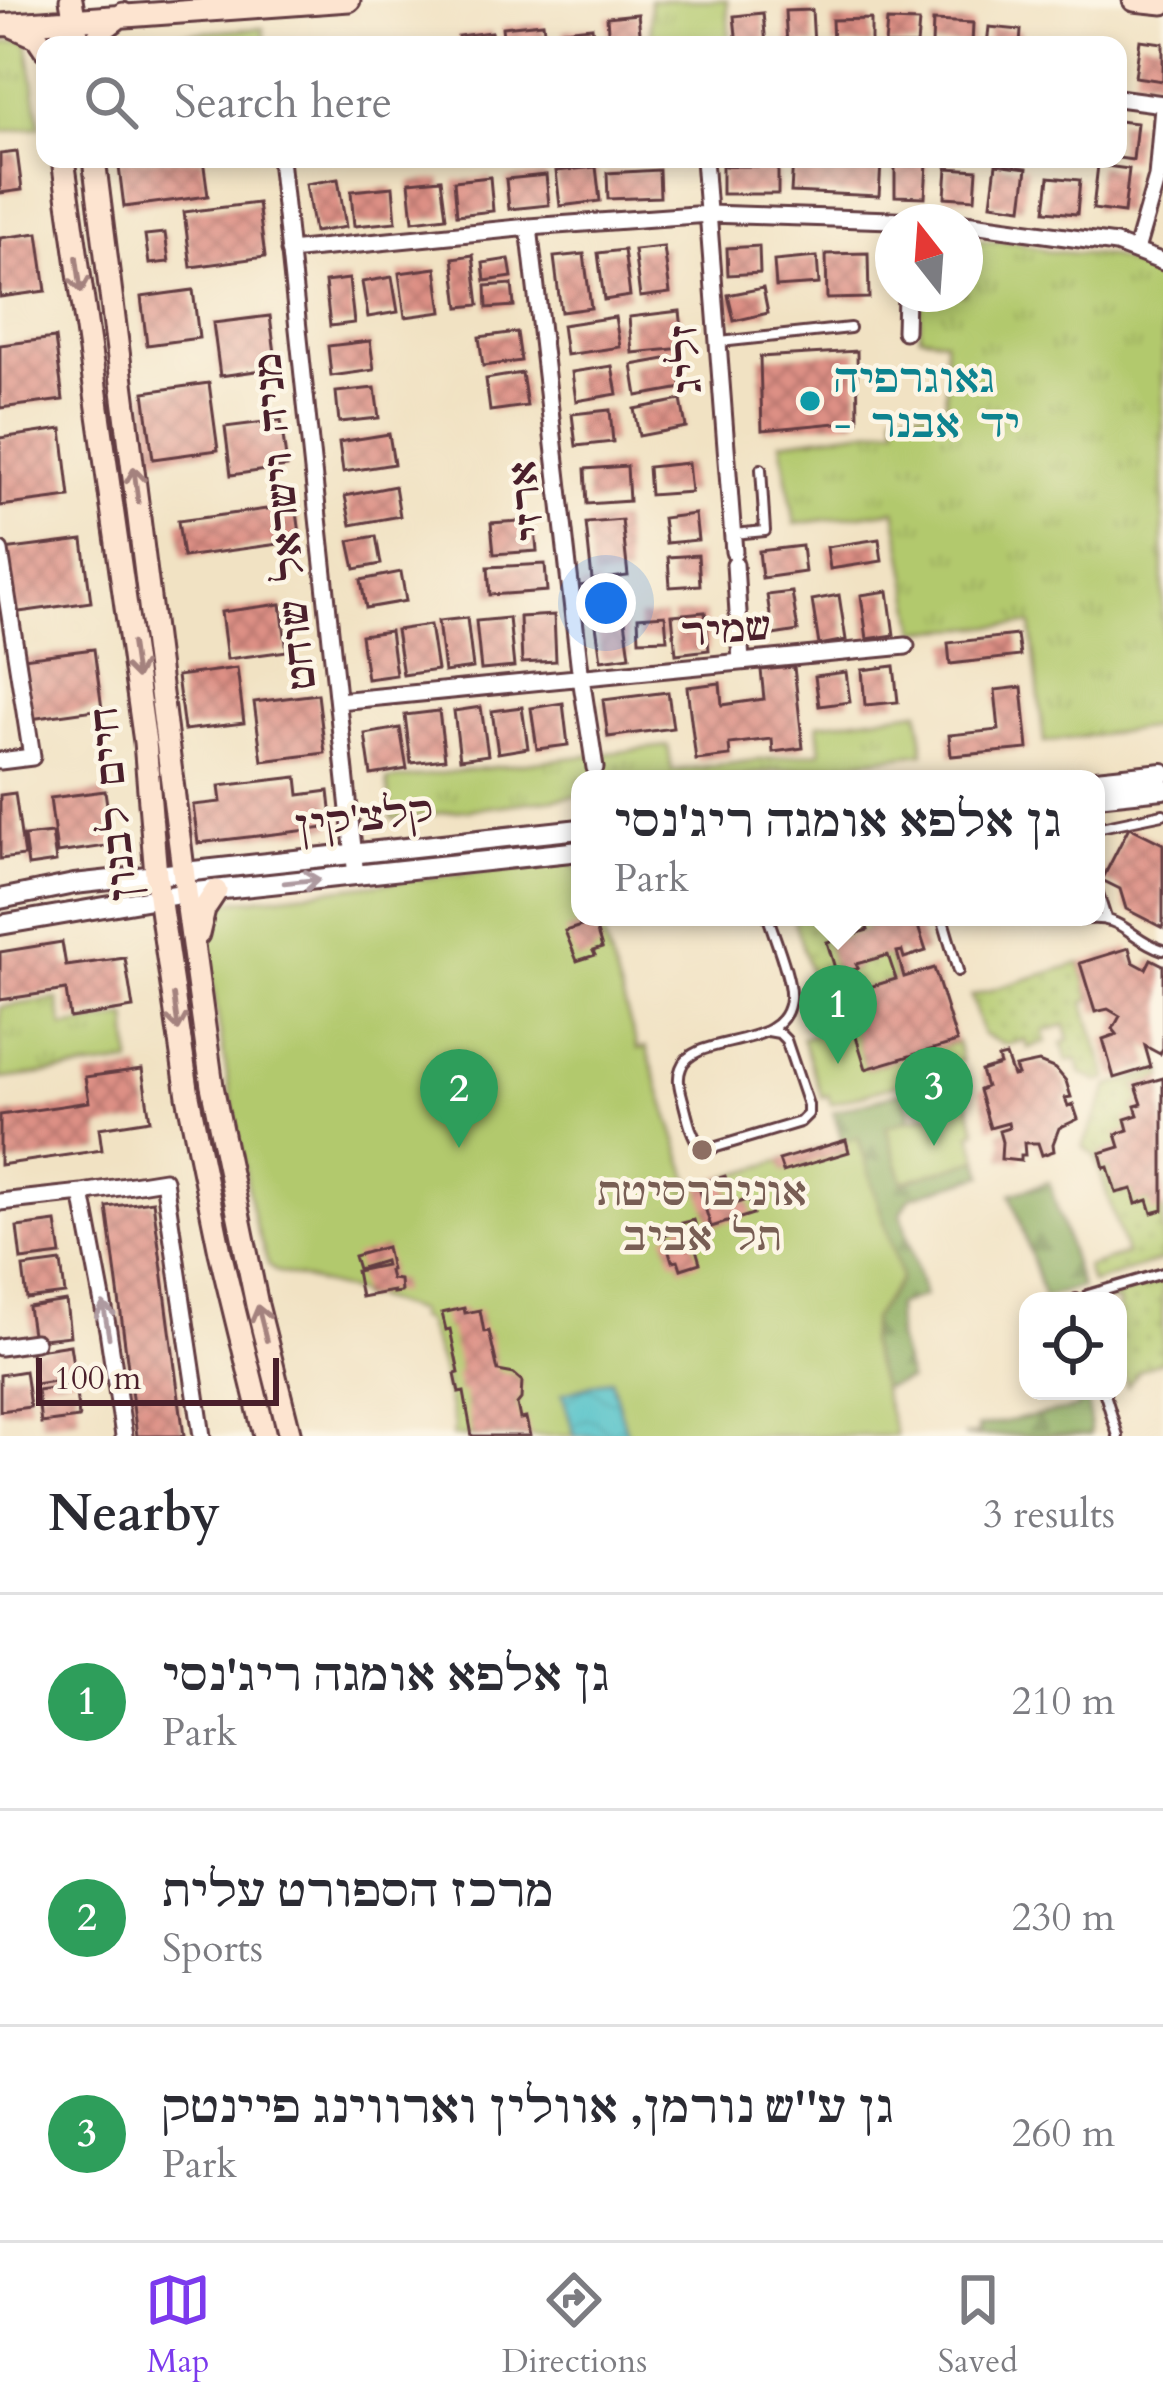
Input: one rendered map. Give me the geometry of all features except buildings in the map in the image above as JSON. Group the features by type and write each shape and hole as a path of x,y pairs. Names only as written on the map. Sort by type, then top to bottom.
{"main road":[{"path":"3,24 41,10 123,14 349,0"},
{"path":"1134,0 1163,3"},
{"path":"98,36 123,14"},
{"path":"3,24 36,36"},
{"name":"חיים לבנון","path":"64,168 145,742 158,886 188,1096 265,1436"},
{"name":"חיים לבנון","path":"95,168 212,1086 257,1305 290,1436"},
{"path":"196,958 204,909 216,891"}],"street":[{"path":"1127,99 1163,105 1157,177 1136,250"},
{"name":"מניה וישראל שוחט","path":"281,168 356,876"},
{"name":"זליג","path":"705,168 741,662"},
{"path":"289,251 529,226 709,214 875,220"},
{"name":"ארזי","path":"529,226 595,768"},
{"path":"983,226 1117,244 1163,262"},
{"path":"905,331 906,312"},
{"path":"0,551 32,757 0,761"},
{"name":"שמיר","path":"338,701 906,646"},
{"path":"1105,779 1163,773"},
{"path":"1105,795 1163,789"},
{"name":"קלצ'קין","path":"158,886 353,853 571,830"},
{"name":"קלצ'קין","path":"185,883 216,891 571,851"},
{"path":"0,899 74,884 158,886"},
{"path":"0,925 158,886"},
{"path":"0,1202 164,1180 202,1436"},
{"path":"82,1193 124,1436"},
{"path":"0,1347 35,1342"}],"lane":[{"path":"718,342 850,328"},
{"path":"732,534 765,531 760,470"},
{"path":"1105,826 1163,814"},
{"path":"1105,916 1163,950"},
{"path":"768,1031 787,1040 808,1114 800,1122 712,1148 700,1147 692,1135 680,1070 698,1052 768,1031 786,1012 790,998 770,926"},
{"path":"945,926 958,971"},
{"path":"1098,1292 1163,1273"},
{"path":"1107,1400 1118,1436"}],"green space":[{"path":"650,0 727,0 729,36 651,36"},
{"path":"263,28 264,36 151,36"},
{"path":"27,40 36,128 0,132 0,43"},
{"path":"983,241 1110,256 1163,281 1163,726 1044,742 1031,624 917,631 895,510 795,524 781,442 897,426 894,411 946,410 945,340 920,336 921,312 983,312"},
{"path":"919,711 924,753 789,770 680,770 821,752 818,724"},
{"path":"668,746 672,770 571,770 571,797 392,819 387,780"},
{"path":"571,863 571,926 601,926 638,1049 646,1047 690,1181 684,1190 858,1137 900,1274 872,1319 868,1342 896,1436 452,1436 454,1426 440,1364 418,1312 275,1271 268,1264 254,1220 206,944 206,917 217,903"},
{"path":"796,926 821,926 823,931 830,926 867,926 868,930 828,943 836,974 888,955 896,979 834,998 826,996 812,978"},
{"path":"1080,963 1091,1000 1084,1002 1108,1079 1099,1082 1082,1074 1077,1059 1067,1061 1062,1043 1069,1040 1065,1025 1044,1031 1046,1042 1028,1048 1025,1040 1006,1045 983,1035 971,996"},
{"path":"58,999 63,1027 128,1017 131,1063 0,1079 0,1007"},
{"path":"852,1023 866,1069 957,1042 962,1061 931,1070 927,1060 905,1067 908,1077 902,1083 831,1104 828,1095 822,1097 802,1038"},
{"path":"1163,1070 1163,1078 1137,1086 1142,1104 1135,1106 1138,1115 1120,1147 1100,1154 1116,1193 1132,1189 1136,1203 1148,1200 1163,1210 1163,1260 1091,1283 1086,1267 1126,1254 1095,1156 1083,1147 1109,1086"},
{"path":"904,1091 912,1119 887,1128 903,1182 979,1159 984,1175 910,1197 901,1213 924,1296 896,1305 897,1339 909,1380 881,1388 868,1342 872,1319 900,1280 833,1112"},
{"path":"966,1096 977,1131 971,1133 979,1159 903,1182 886,1127 939,1111 938,1104"},
{"path":"1049,1182 1081,1287 1042,1292 1011,1194"},
{"path":"1163,1281 1163,1360 1139,1371 1127,1386 1127,1292"},
{"path":"1076,1400 1087,1400 1090,1435 963,1436 979,1434 977,1427 1078,1408"}],"water":[{"path":"611,1379 628,1436 575,1436 562,1394"}],"place":[{"name":"גאוגרפיה - יד אבנר","path":"810,401"},
{"name":"גן אלפא אומגה ריג'נסי","path":"838,1064"},
{"name":"גן ע''ש נורמן, אוולין וארווינג פיינטק","path":"934,1146"},
{"name":"מרכז הספורט עלית","path":"459,1148"},
{"name":"אוניברסיטת תל אביב","path":"702,1150"}]}
